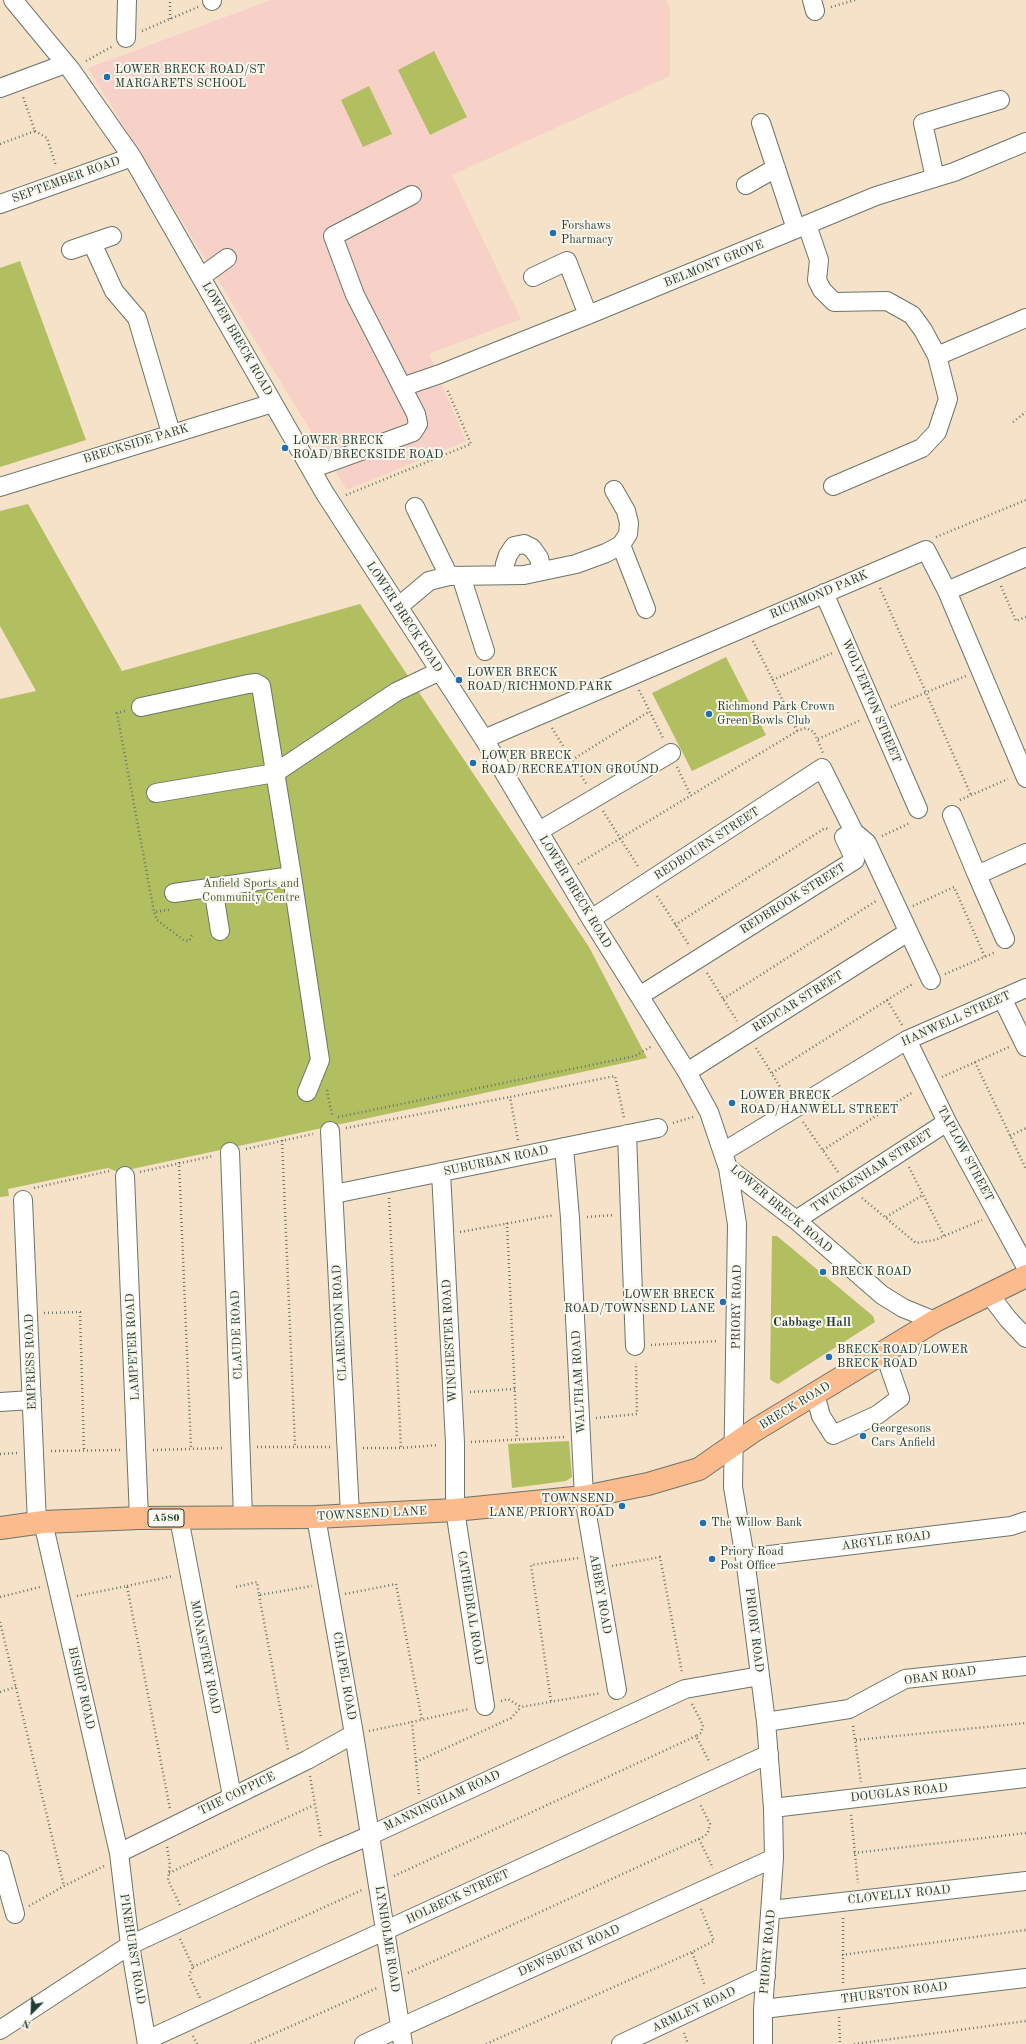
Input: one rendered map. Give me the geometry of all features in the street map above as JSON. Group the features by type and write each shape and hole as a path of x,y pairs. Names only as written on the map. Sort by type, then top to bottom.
{"main road":[{"name":"BRECK ROAD","path":"733,1446 755,1430 935,1321 1026,1276"},
{"name":"TOWNSEND LANE","path":"0,1528 40,1523 139,1518 316,1517 350,1514 455,1510 533,1500 584,1497 648,1484 699,1469 733,1446"}],"street":[{"name":"LOWER BRECK ROAD","path":"13,0 65,64 132,157 330,502 484,739 591,919 688,1072 709,1112 726,1160 882,1296 903,1308 935,1321"},
{"path":"126,38 127,0"},
{"path":"0,88 65,64"},
{"path":"935,178 922,123 1000,100"},
{"path":"761,123 776,168 801,227 819,260 817,280 822,290 834,302 852,303 876,300 887,301 912,315 923,330 937,356 948,399 937,432 922,448 833,486"},
{"name":"BELMONT GROVE","path":"402,387 440,374 588,315 876,196 935,178 1026,142"},
{"name":"SEPTEMBER ROAD","path":"0,204 132,157"},
{"path":"746,185 776,168"},
{"path":"311,469 413,432 418,424 416,414 355,295 333,236 412,195"},
{"path":"71,250 112,236"},
{"path":"92,243 114,291 137,318 171,433"},
{"path":"201,277 227,258"},
{"path":"533,277 567,261 588,315"},
{"path":"937,356 1026,318"},
{"name":"BRECKSIDE PARK","path":"0,487 171,433 273,403"},
{"path":"398,607 429,581 455,576 524,575 576,564 606,553 621,545 628,534 629,523 626,511 614,490"},
{"path":"414,507 455,576 485,650"},
{"path":"504,575 504,564 514,546 524,544 532,548 539,558 542,571"},
{"path":"621,545 646,609"},
{"path":"926,550 947,591 1024,775"},
{"name":"RICHMOND PARK","path":"484,739 926,550"},
{"path":"947,591 1026,557"},
{"name":"WOLVERTON STREET","path":"824,593 876,713 916,815"},
{"path":"156,794 275,773 396,692 440,671"},
{"path":"141,707 256,683 260,686 292,876 320,1060 307,1092"},
{"path":"539,831 670,753"},
{"name":"REDBROOK STREET","path":"640,995 855,860 855,837 822,768"},
{"name":"REDBOURN STREET","path":"591,919 822,768"},
{"path":"954,808 1002,945"},
{"path":"855,837 890,890 930,977"},
{"path":"977,874 1026,853"},
{"path":"174,893 292,876"},
{"path":"213,887 220,931"},
{"name":"REDCAR STREET","path":"688,1072 908,932"},
{"name":"HANWELL STREET","path":"726,1160 909,1039 1026,988"},
{"path":"1002,998 1026,1047"},
{"name":"TAPLOW STREET","path":"909,1039 947,1122 1026,1267"},
{"name":"TWICKENHAM STREET","path":"796,1220 947,1122"},
{"name":"SUBURBAN ROAD","path":"334,1194 658,1128"},
{"name":"CLARENDON ROAD","path":"330,1131 350,1514"},
{"path":"627,1134 635,1346"},
{"name":"WALTHAM ROAD","path":"564,1147 570,1215 582,1428 584,1497"},
{"name":"CLAUDE ROAD","path":"230,1152 243,1517"},
{"name":"PRIORY ROAD","path":"726,1160 737,1224 733,1487 745,1558 766,1722 773,1808 774,1858 763,2009 763,2044"},
{"name":"WINCHESTER ROAD","path":"440,1172 455,1443 455,1510"},
{"name":"LAMPETER ROAD","path":"125,1176 139,1518"},
{"name":"EMPRESS ROAD","path":"23,1200 32,1400 40,1523"},
{"path":"989,1294 1008,1319 1026,1338"},
{"path":"815,1394 821,1416 833,1435 877,1414 900,1398 884,1352"},
{"path":"0,1402 32,1400"},
{"name":"ABBEY ROAD","path":"584,1497 617,1690"},
{"name":"CATHEDRAL ROAD","path":"455,1510 485,1706"},
{"name":"CHAPEL ROAD","path":"316,1517 370,1835"},
{"name":"MONASTERY ROAD","path":"179,1518 232,1796"},
{"name":"ARGYLE ROAD","path":"745,1558 1011,1526 1026,1521"},
{"name":"BISHOP ROAD","path":"40,1523 59,1591 119,1859"},
{"name":"OBAN ROAD","path":"766,1722 849,1710 905,1679 1026,1666"},
{"name":"MANNINGHAM ROAD","path":"2,2034 130,1945 684,1689 760,1676"},
{"name":"THE COPPICE","path":"119,1859 169,1828 307,1760 354,1734"},
{"name":"HOLBECK STREET","path":"147,2042 207,2012 769,1754"},
{"name":"DOUGLAS ROAD","path":"773,1808 1026,1778"},
{"name":"LYNHOLME ROAD","path":"370,1835 386,1930 401,2036"},
{"name":"DEWSBURY ROAD","path":"364,2044 401,2036 695,1894 774,1858"},
{"name":"PINEHURST ROAD","path":"119,1859 130,1945 147,2042"},
{"path":"0,1860 15,1914"},
{"name":"CLOVELLY ROAD","path":"771,1910 847,1900 1026,1881"},
{"name":"ARMLEY ROAD","path":"621,2044 712,2003 766,1976"},
{"name":"THURSTON ROAD","path":"763,2009 1026,1978"}],"path":[{"path":"170,0 170,19"},
{"path":"814,5 855,0"},
{"path":"18,82 34,132"},
{"path":"0,144 34,132 47,138 62,182"},
{"path":"330,502 471,444 440,374"},
{"path":"1012,422 1026,412"},
{"path":"926,550 931,539 1026,500"},
{"path":"994,571 1016,621 1026,617"},
{"path":"873,573 971,795"},
{"path":"746,627 798,731"},
{"path":"773,680 847,646"},
{"path":"818,739 980,670"},
{"path":"632,676 692,796"},
{"path":"141,707 117,712 154,912"},
{"path":"572,760 650,711"},
{"path":"563,872 692,796 798,731 806,728 814,732 826,759 822,768"},
{"path":"954,808 971,795 1024,775"},
{"path":"675,925 825,828 855,837 916,815"},
{"path":"899,912 954,887 985,957"},
{"path":"723,999 890,890"},
{"path":"772,1073 887,1000 930,977 985,957 1002,945"},
{"path":"887,1000 909,1039"},
{"path":"327,1089 333,1118 635,1056 666,1037"},
{"path":"975,1062 1026,1169"},
{"path":"23,1200 23,1191 109,1171 125,1176 178,1162 282,1140 615,1076 627,1134"},
{"path":"510,1097 521,1156"},
{"path":"658,1128 709,1112"},
{"path":"1010,1136 1026,1128"},
{"path":"282,1140 295,1446"},
{"path":"901,1152 944,1236"},
{"path":"178,1162 191,1448"},
{"path":"389,1183 401,1448"},
{"path":"886,1218 923,1195"},
{"path":"444,1234 507,1223 570,1215 630,1214"},
{"path":"507,1223 518,1439"},
{"path":"29,1314 80,1312 84,1450"},
{"path":"0,1454 35,1451 295,1446 401,1448 518,1439 582,1428 637,1414 635,1346 736,1340"},
{"path":"452,1393 515,1389"},
{"path":"193,1967 378,1883 700,1733 703,1725 684,1689 660,1557 531,1565 551,1701"},
{"path":"0,1597 127,1586 190,1572"},
{"path":"236,1587 257,1582 291,1768"},
{"path":"259,1595 396,1584 422,1720"},
{"path":"127,1586 169,1828 170,1865 168,1880 193,1967 189,1976 207,2012"},
{"path":"0,1622 64,1886"},
{"path":"0,1692 16,1687"},
{"path":"416,1762 511,1718 521,1707 617,1690"},
{"path":"354,1734 485,1706 508,1699 521,1707"},
{"path":"840,2044 838,1999 844,1989 842,1955 843,1915 847,1900 858,1885 854,1853 856,1740 849,1710"},
{"path":"412,1722 420,1810"},
{"path":"856,1740 1026,1723"},
{"path":"696,1736 717,1778"},
{"path":"307,1760 324,1855"},
{"path":"251,2044 699,1839 708,1832 710,1824 692,1789"},
{"path":"169,1873 314,1805"},
{"path":"854,1853 1026,1833"},
{"path":"699,1839 720,1883"},
{"path":"15,1914 64,1886 119,1859"},
{"path":"486,2044 714,1941 695,1894"},
{"path":"842,1955 1026,1930"},
{"path":"692,1952 712,2003"},
{"path":"854,2044 1026,2021"}],"shaded area":[{"path":"271,0 666,0 670,9 670,76 452,175 521,319 429,354 466,441 347,490 88,68"}],"green space":[{"path":"434,51 467,117 430,135 398,70"},
{"path":"369,86 392,134 363,147 341,100"},
{"path":"20,261 86,440 0,467 0,268"},
{"name":"Anfield Sports and Community Centre","path":"28,504 122,671 360,604 589,947 647,1058 118,1172 108,1168 8,1189 9,1196 0,1197 0,699 36,691 0,626 0,511"},
{"name":"Richmond Park Crown Green Bowls Club","path":"726,657 766,735 692,771 652,693"},
{"path":"772,1236 777,1236 873,1316 875,1322 778,1384 770,1379"},
{"path":"569,1441 572,1477 566,1481 512,1488 508,1444"}],"place":[{"name":"LOWER BRECK ROAD/ST MARGARETS SCHOOL","path":"107,77"},
{"name":"Forshaws Pharmacy","path":"553,233"},
{"name":"LOWER BRECK ROAD/BRECKSIDE ROAD","path":"285,448"},
{"name":"LOWER BRECK ROAD/RICHMOND PARK","path":"459,680"},
{"name":"Richmond Park Crown Green Bowls Club","path":"709,714"},
{"name":"LOWER BRECK ROAD/RECREATION GROUND","path":"473,763"},
{"name":"LOWER BRECK ROAD/HANWELL STREET","path":"732,1103"},
{"name":"BRECK ROAD","path":"823,1272"},
{"name":"LOWER BRECK ROAD/TOWNSEND LANE","path":"723,1302"},
{"name":"BRECK ROAD/LOWER BRECK ROAD","path":"829,1357"},
{"name":"Georgesons Cars Anfield","path":"863,1436"},
{"name":"TOWNSEND LANE/PRIORY ROAD","path":"622,1506"},
{"name":"The Willow Bank","path":"703,1523"},
{"name":"Priory Road Post Office","path":"712,1559"}],"district":[{"name":"Cabbage Hall","path":"812,1323"}]}
